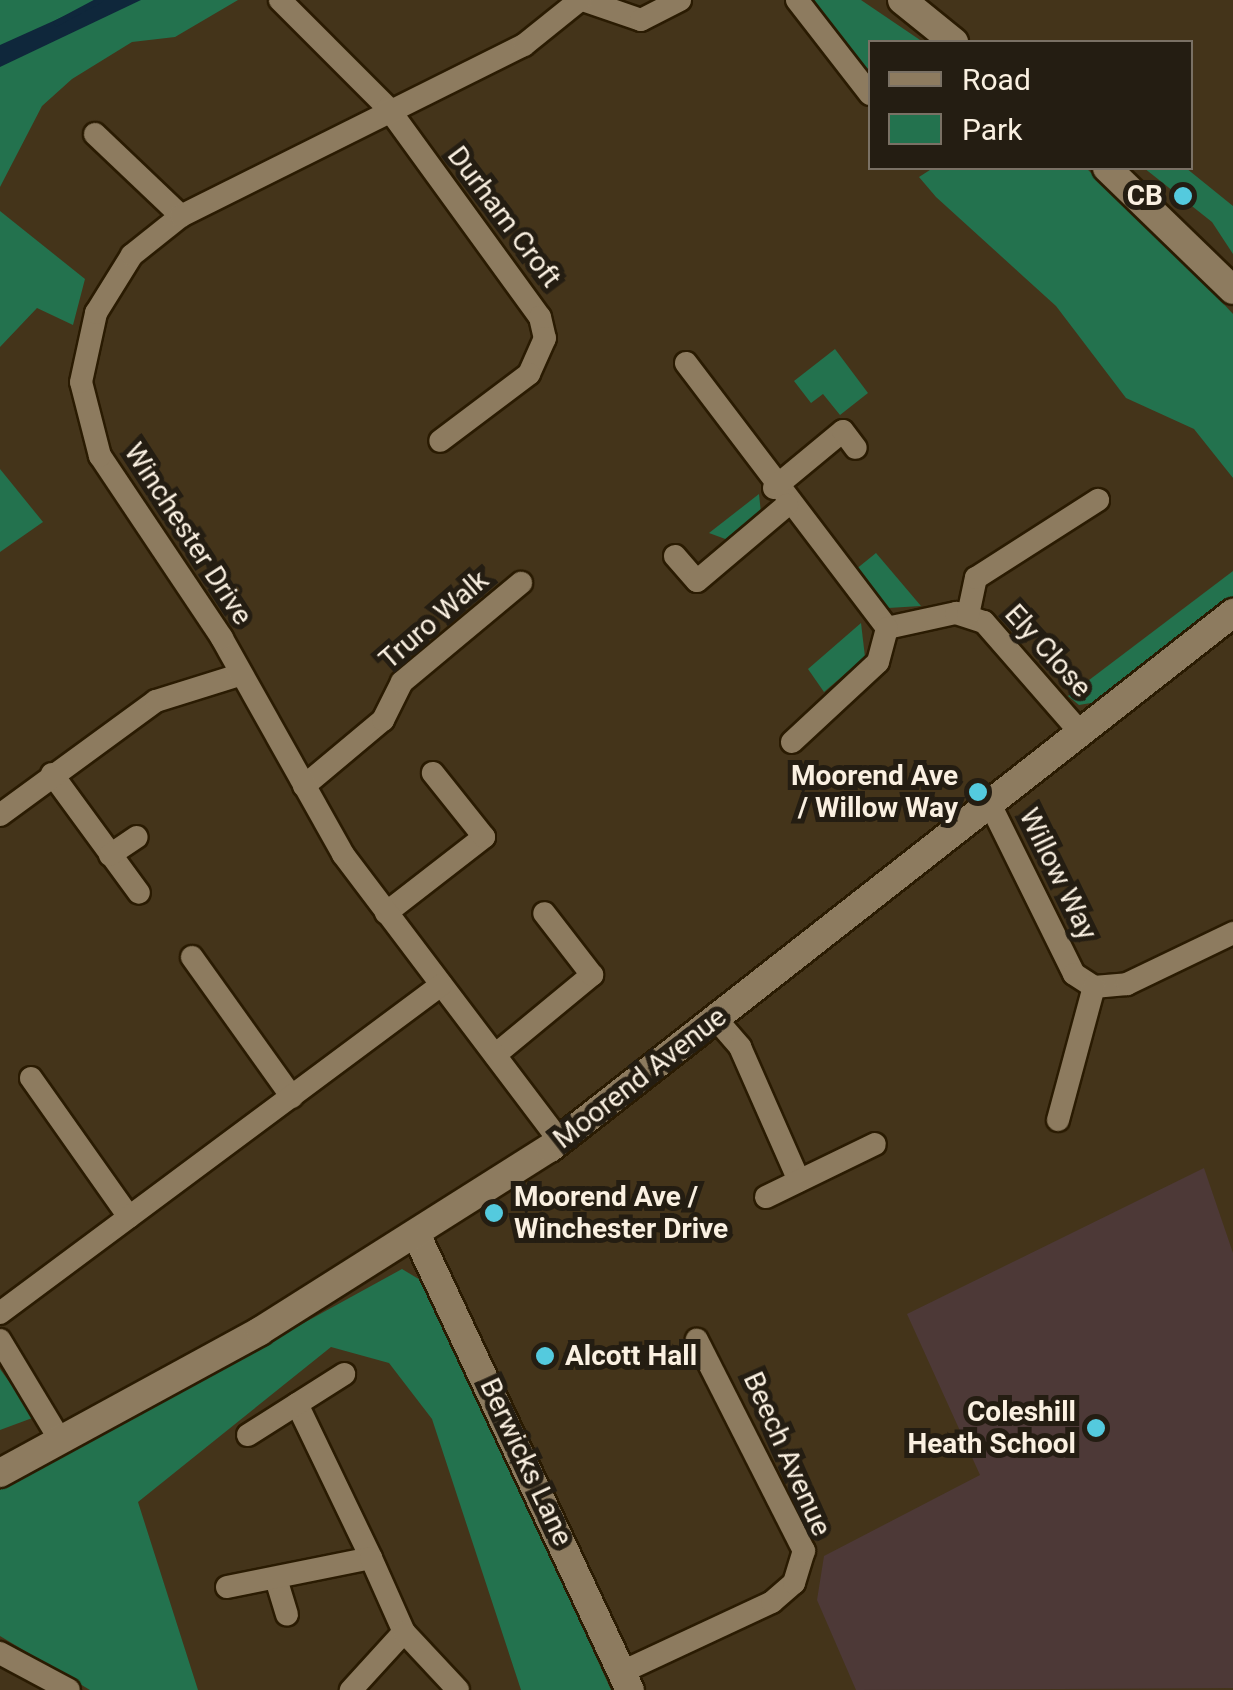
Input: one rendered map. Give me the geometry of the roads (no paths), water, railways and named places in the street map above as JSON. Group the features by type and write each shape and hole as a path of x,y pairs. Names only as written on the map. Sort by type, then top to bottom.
{"street":[{"path":"280,0 388,108"},
{"path":"581,0 641,20 680,0"},
{"name":"Winchester Drive","path":"559,1140 386,913 100,456 82,406 96,313 132,255 181,216 388,108 524,45 581,0"},
{"path":"798,0 868,91"},
{"path":"902,0 952,40"},
{"name":"Durham Croft","path":"388,108 540,317 546,338 529,374 440,441"},
{"path":"95,134 181,216"},
{"path":"1110,170 1233,290"},
{"path":"686,363 780,496 888,628 878,662 792,742"},
{"path":"675,556 696,580 843,431 856,448"},
{"name":"Ely Close","path":"968,615 976,578 1098,500"},
{"name":"Truro Walk","path":"304,786 383,720 402,682 522,583"},
{"name":"Moorend Avenue","path":"0,1473 417,1236 559,1140 1233,614"},
{"name":"Ely Close","path":"888,628 968,615"},
{"name":"Ely Close","path":"968,615 1080,732"},
{"path":"0,815 156,700 239,674"},
{"path":"386,913 484,837 433,772"},
{"path":"52,774 140,893"},
{"name":"Willow Way","path":"991,806 1074,974 1094,986"},
{"path":"110,855 137,837"},
{"path":"494,1055 592,975 544,913"},
{"path":"1058,1120 1094,986 1128,984 1233,933"},
{"path":"192,957 292,1097"},
{"path":"0,1313 441,985"},
{"path":"716,1019 740,1047 798,1181"},
{"path":"31,1078 129,1217"},
{"path":"766,1197 875,1144"},
{"name":"Berwicks Lane","path":"417,1236 626,1681"},
{"path":"0,1340 60,1440"},
{"name":"Beech Avenue","path":"626,1681 772,1602 794,1583 804,1551 698,1340"},
{"path":"248,1434 344,1374"},
{"path":"296,1404 404,1632 458,1690"},
{"path":"228,1586 278,1582 370,1558"},
{"path":"278,1582 286,1614"},
{"path":"351,1690 404,1632"},
{"path":"0,1653 69,1690"}],"water":[{"path":"100,0 141,0 0,67 0,45"}],"waterway":[{"path":"57,23 100,0"}],"place":[{"name":"CB","path":"1183,196"},
{"name":"Moorend Ave / Willow Way","path":"978,792"},
{"name":"Moorend Ave / Winchester Drive","path":"494,1213"},
{"name":"Alcott Hall","path":"545,1356"},
{"name":"Coleshill Heath School","path":"1096,1428"}]}
